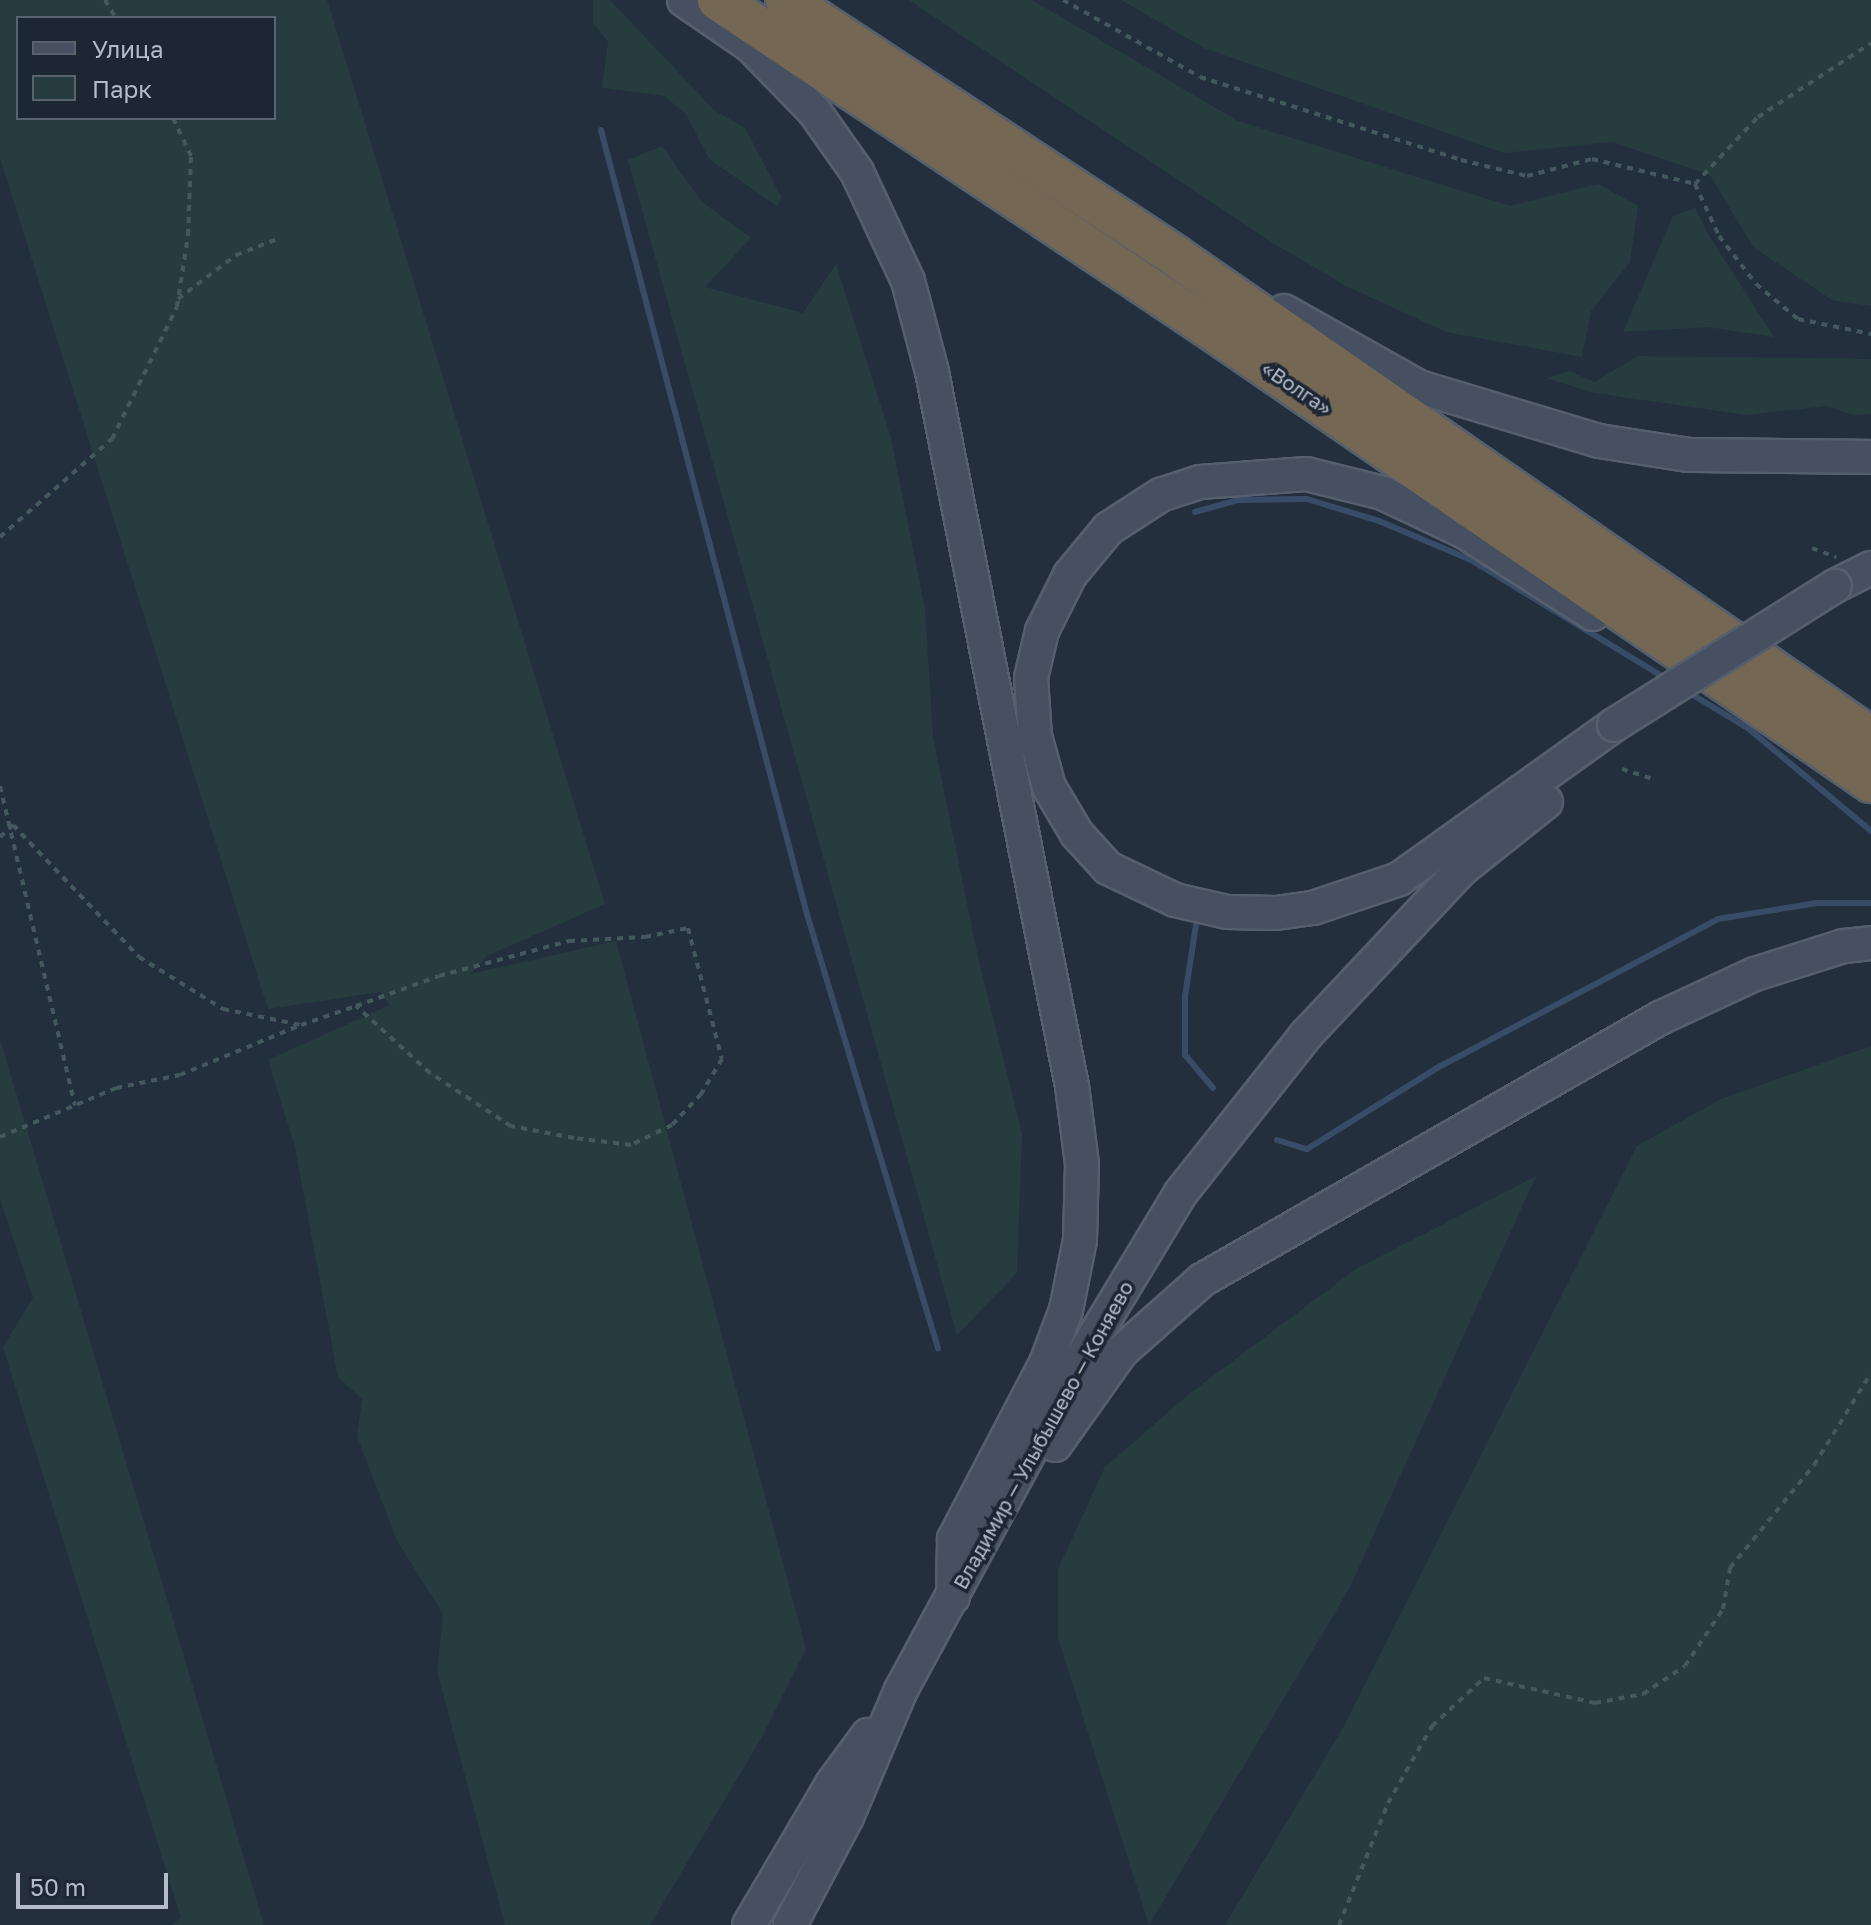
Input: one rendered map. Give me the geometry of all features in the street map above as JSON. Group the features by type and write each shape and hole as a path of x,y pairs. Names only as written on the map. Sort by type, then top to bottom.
{"highway":[{"name":"«Волга»","path":"718,0 1871,782"},
{"name":"«Волга»","path":"786,0 1175,256 1871,738"}],"main road":[{"path":"684,0 751,46 814,111 857,172 908,281 932,372 1072,1086 1081,1194 1080,1240 1066,1310 1046,1363 954,1539 953,1597"},
{"path":"1175,256 1266,301 1383,370 1510,418 1599,441 1688,455 1871,457"},
{"path":"1623,731 1399,879 1313,908 1227,912 1175,900 1108,868 1077,834 1049,787 1035,736 1031,678 1042,631 1070,575 1108,529 1162,494 1200,482 1270,473 1306,474 1383,493 1465,532 1679,669 1729,685"},
{"name":"Владимир — Улыбышево — Коняево","path":"790,1925 847,1817 901,1690 1074,1370 1190,1182 1306,1035 1463,868 1623,731 1855,581"},
{"path":"953,1597 1121,1352 1202,1280 1660,1018 1755,974 1844,946 1871,943"},
{"name":"Владимир — Улыбышево — Коняево","path":"749,1925 832,1784 901,1690"}],"path":[{"path":"1063,0 1200,77 1461,160 1527,176 1592,159 1695,184"},
{"path":"1695,184 1758,117 1871,43"},
{"path":"0,537 112,439 178,299 191,156 174,120"},
{"path":"1695,184 1719,236 1756,284 1798,319 1871,334"},
{"path":"178,299 236,255 275,240"},
{"path":"1812,548 1855,581"},
{"path":"1622,769 1655,780"},
{"path":"0,786 13,825 75,1105"},
{"path":"0,837 13,825"},
{"path":"13,825 139,957 223,1009 301,1025"},
{"path":"0,1137 116,1088 180,1075 301,1025 439,976 569,941 645,937 688,928 722,1059 701,1094 672,1125 631,1145 511,1126 430,1073 356,1006"},
{"path":"1339,1925 1388,1803 1432,1726 1484,1678 1595,1703 1643,1694 1685,1666 1723,1609 1730,1568 1814,1465 1871,1373"}],"green space":[{"path":"0,0 327,0 605,904 487,956 470,974 616,941 806,1649 762,1737 650,1925 505,1925 437,1671 443,1614 397,1541 357,1436 362,1399 338,1377 295,1147 268,1060 390,1005 380,992 268,1009 0,158"},
{"path":"593,0 610,0 714,110 745,128 782,198 777,206 709,159 686,114 664,96 602,88 608,42 593,23"},
{"path":"909,0 1032,0 1238,121 1510,206 1598,184 1638,206 1630,262 1591,311 1582,357 1446,332 1346,286 1273,243"},
{"path":"1121,0 1871,0 1871,306 1832,300 1753,247 1710,175 1612,142 1504,153 1204,48"},
{"path":"662,146 702,202 751,238 705,287 803,313 836,264 891,438 925,609 933,737 979,962 1022,1134 1017,1273 957,1335 628,160"},
{"path":"1695,208 1708,234 1774,337 1708,327 1623,332 1673,216"},
{"path":"1638,356 1871,359 1871,414 1853,415 1827,406 1747,415 1594,393 1546,378 1570,371 1594,382"},
{"path":"0,1039 264,1925 172,1925 181,1918 3,1347 33,1298 0,1199"},
{"path":"1871,1046 1871,1925 1225,1925 1344,1726 1637,1146 1721,1099"},
{"path":"1536,1176 1349,1589 1149,1925 1058,1638 1058,1569 1105,1467 1189,1394 1356,1269"}],"waterway":[{"path":"601,130 806,911 938,1348"},
{"path":"1195,512 1238,500 1307,499 1379,521 1471,560 1668,680"},
{"path":"1688,692 1749,729 1871,831"},
{"path":"1277,1140 1307,1149 1437,1068 1718,919 1817,903 1871,903"},
{"path":"1196,925 1185,996 1185,1055 1213,1088"}]}
